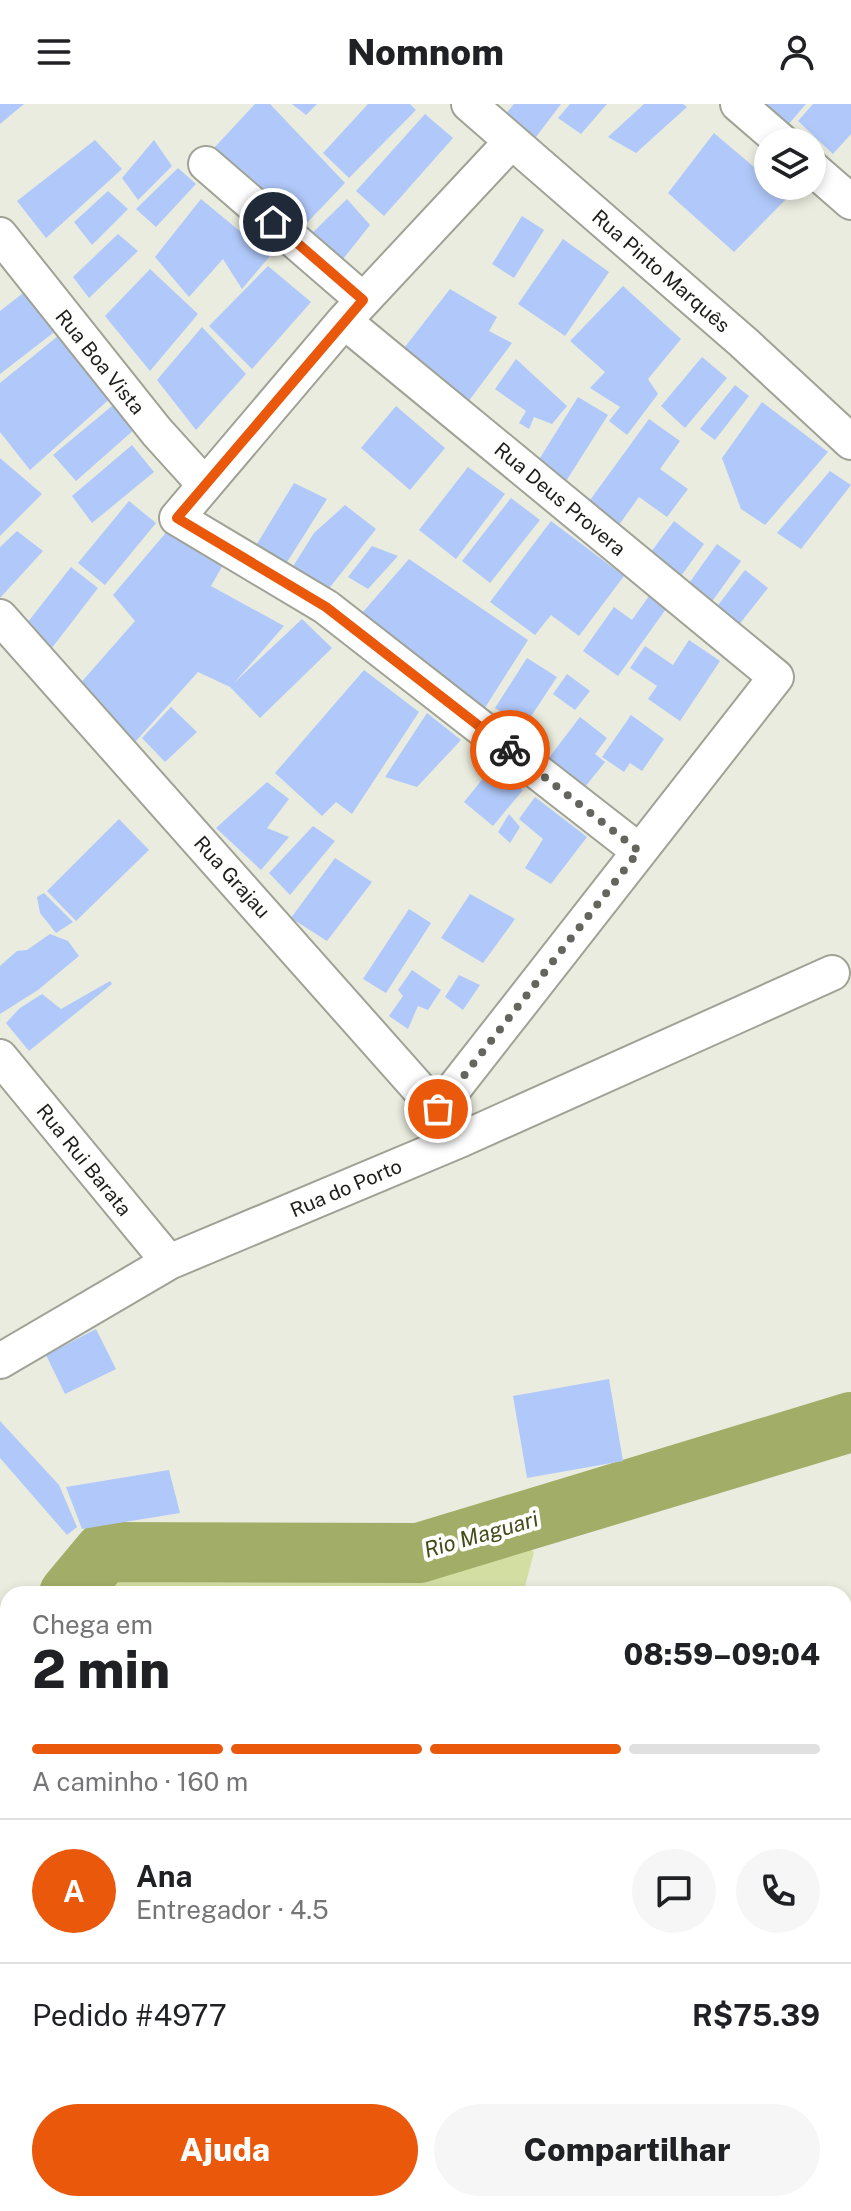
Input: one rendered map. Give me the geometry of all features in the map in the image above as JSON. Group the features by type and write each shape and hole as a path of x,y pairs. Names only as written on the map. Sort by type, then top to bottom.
{"street":[{"name":"Rua Pinto Marquês","path":"469,104 743,342 851,442"},
{"path":"738,104 766,128"},
{"path":"438,1109 639,851 326,607 177,518 353,310 511,142"},
{"name":"Rua Deus Provera","path":"206,164 353,310 776,677 639,851"},
{"path":"826,180 851,202"},
{"name":"Rua Boa Vista","path":"0,235 157,432 205,485"},
{"name":"Rua Grajau","path":"0,617 462,1139"},
{"name":"Rua do Porto","path":"0,1361 169,1262 462,1139 832,973"},
{"name":"Rua Rui Barata","path":"0,1057 169,1262"}],"green space":[{"path":"495,1519 534,1552 525,1586 63,1586 118,1563 255,1543"}],"building":[{"path":"0,104 24,104 0,124"},
{"path":"255,104 270,104 345,183 301,229 213,149"},
{"path":"292,104 317,104 306,115"},
{"path":"368,104 410,104 416,110 349,178 323,153"},
{"path":"514,104 561,104 533,141 502,118"},
{"path":"570,104 607,104 581,134 558,118"},
{"path":"644,104 683,104 687,107 636,153 608,137"},
{"path":"767,104 806,104 787,126"},
{"path":"813,104 851,104 851,134 833,154 826,147 826,128 805,128 798,121"},
{"path":"425,114 453,138 384,216 356,191"},
{"path":"714,133 754,167 754,200 785,200 734,252 668,193"},
{"path":"95,140 122,169 46,238 17,201"},
{"path":"154,140 172,166 138,200 122,178"},
{"path":"178,168 196,184 156,227 136,209"},
{"path":"108,191 128,209 92,245 74,222"},
{"path":"201,199 270,256 242,289 223,259 189,297 155,257"},
{"path":"347,199 370,225 340,263 308,237"},
{"path":"522,216 544,230 514,278 492,264"},
{"path":"118,234 138,251 89,298 73,277"},
{"path":"563,239 609,272 565,336 518,304"},
{"path":"268,266 311,302 252,369 209,326"},
{"path":"150,269 198,314 150,371 105,316"},
{"path":"623,286 681,339 648,379 658,394 627,435 609,421 620,407 590,388 605,372 570,341"},
{"path":"450,289 497,317 489,331 512,343 465,406 401,352"},
{"path":"27,290 57,330 0,374 0,311"},
{"path":"202,327 246,374 196,430 157,380"},
{"path":"58,336 113,396 30,470 0,432 0,383"},
{"path":"702,357 727,378 685,428 661,406"},
{"path":"516,359 567,406 552,424 534,417 529,429 519,423 526,411 495,389"},
{"path":"735,385 749,396 715,440 700,429"},
{"path":"578,397 608,415 563,486 535,466"},
{"path":"118,401 136,428 76,481 53,455"},
{"path":"762,402 828,452 765,525 741,509 722,458"},
{"path":"396,406 445,448 410,490 361,448"},
{"path":"649,419 680,441 660,469 688,489 667,517 639,497 616,529 585,507"},
{"path":"132,445 154,472 92,523 72,496"},
{"path":"0,458 42,494 0,536"},
{"path":"468,467 505,494 456,559 419,530"},
{"path":"830,471 851,485 801,549 777,533"},
{"path":"294,483 327,499 282,570 252,552"},
{"path":"511,498 540,520 490,583 462,561"},
{"path":"129,501 156,523 105,585 78,563"},
{"path":"345,505 376,529 323,596 287,576 314,533"},
{"path":"551,521 624,576 579,636 551,615 535,635 490,602"},
{"path":"674,521 704,544 679,579 648,556"},
{"path":"169,529 224,563 211,586 284,626 234,683 302,619 332,648 260,718 230,687 198,672 127,751 71,694 135,621 113,595"},
{"path":"17,531 43,551 0,598 0,547"},
{"path":"717,544 741,561 711,603 687,586"},
{"path":"372,546 398,556 368,589 348,577"},
{"path":"409,559 528,640 481,714 356,620"},
{"path":"71,567 98,588 45,657 17,636"},
{"path":"745,570 768,588 738,626 715,609"},
{"path":"649,596 666,609 618,676 583,651 614,607 632,620"},
{"path":"689,640 720,661 680,721 648,699 657,686 630,668 645,646 673,665"},
{"path":"527,658 557,677 524,727 495,708"},
{"path":"364,670 419,712 352,814 336,802 322,816 275,773"},
{"path":"567,674 590,691 575,710 553,694"},
{"path":"171,707 197,732 165,762 142,738"},
{"path":"427,713 461,740 417,787 385,777"},
{"path":"631,715 664,739 642,771 630,763 624,772 602,757"},
{"path":"580,717 607,738 595,754 605,762 585,787 548,759"},
{"path":"493,766 523,790 493,826 464,802"},
{"path":"267,782 289,799 267,828 289,837 261,870 216,828"},
{"path":"535,797 587,837 551,884 525,868 543,839 519,819"},
{"path":"509,814 520,827 510,843 498,832"},
{"path":"119,819 149,850 76,921 47,891"},
{"path":"313,826 335,841 290,895 269,873"},
{"path":"335,858 372,882 327,941 291,918"},
{"path":"44,893 73,922 56,933 40,913 37,897"},
{"path":"470,894 515,919 483,963 441,938"},
{"path":"409,909 431,923 386,993 363,979"},
{"path":"50,934 68,941 79,956 38,990 0,1014 0,966 17,951 27,950"},
{"path":"412,970 441,990 428,1010 418,1006 408,1029 389,1016 403,996 398,990"},
{"path":"459,975 480,985 463,1010 445,997"},
{"path":"110,981 112,984 29,1051 6,1023 20,1008 42,994 61,1009"},
{"path":"96,1329 116,1369 65,1394 46,1355"},
{"path":"609,1379 623,1461 527,1478 513,1396"},
{"path":"0,1421 59,1485 77,1527 67,1535 0,1458"},
{"path":"169,1470 180,1513 82,1529 66,1487"}],"waterway":[{"name":"Rio Maguari","path":"76,1586 104,1552 419,1553 851,1422"}],"way so far":[{"path":"438,1109 639,851 510,750"}],"route":[{"path":"273,222 363,300 177,518 198,529 212,542 326,607 510,750"}]}
